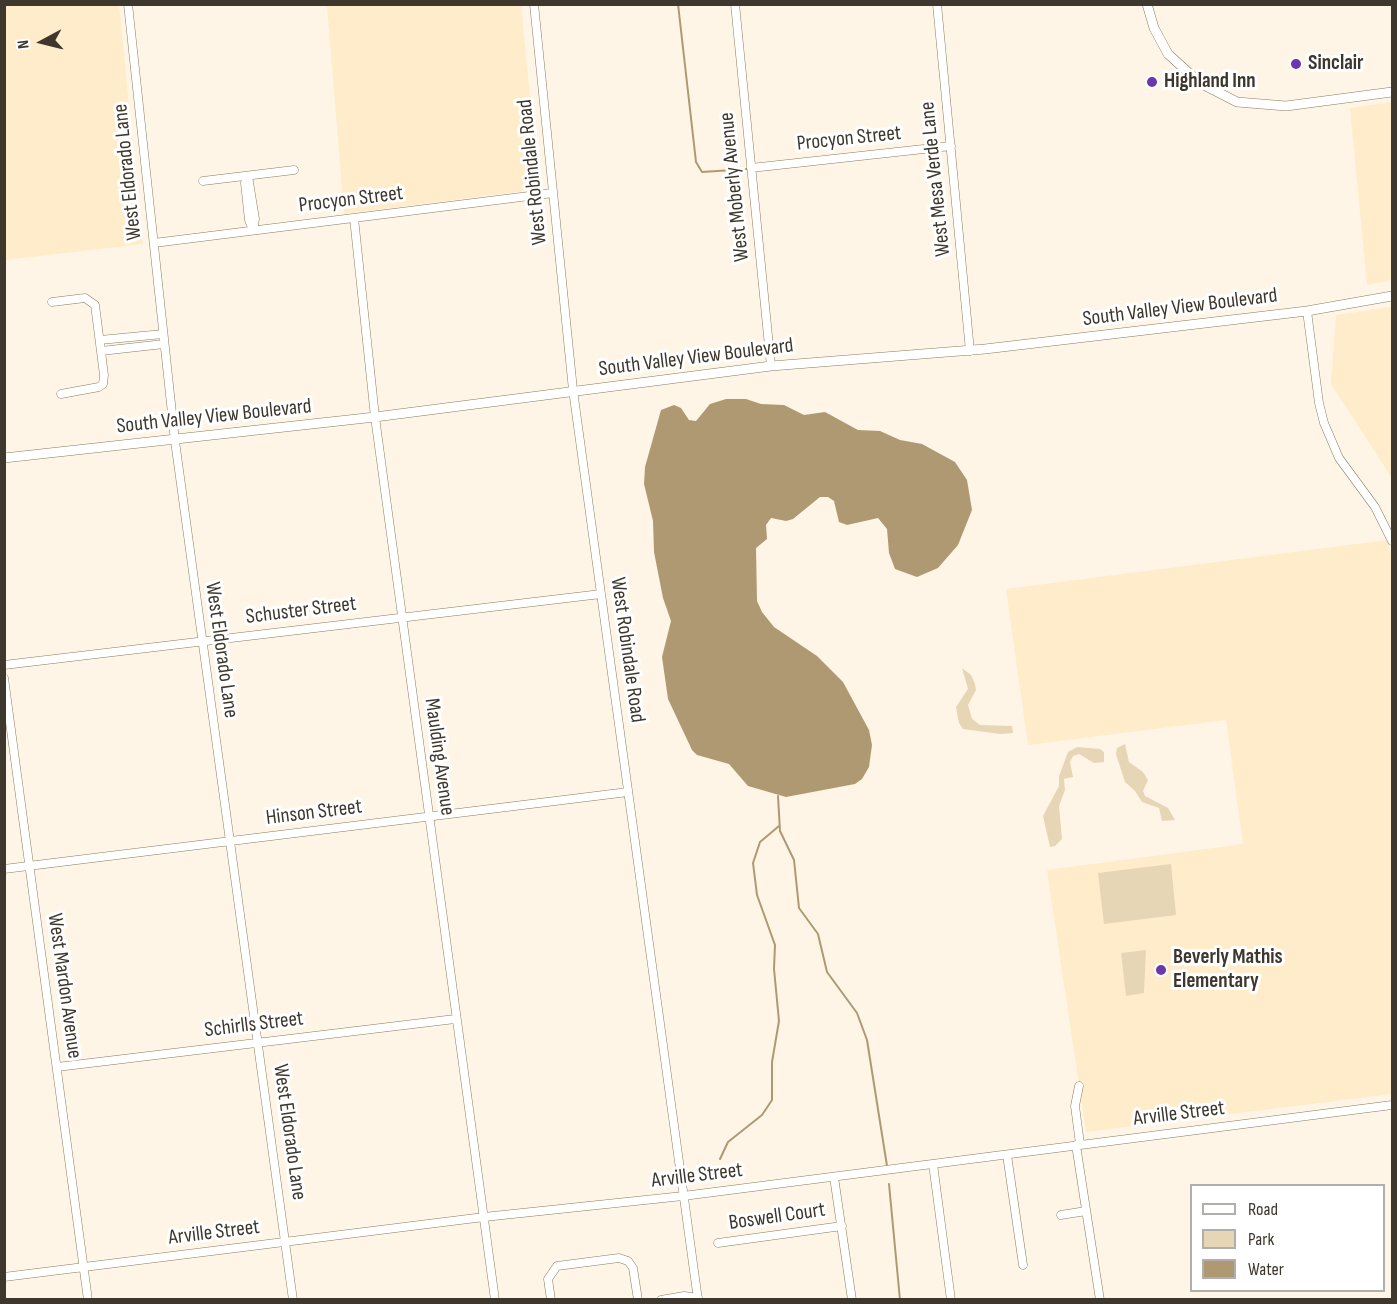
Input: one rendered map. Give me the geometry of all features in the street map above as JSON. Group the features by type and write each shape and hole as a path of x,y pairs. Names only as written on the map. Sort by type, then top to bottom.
{"main road":[{"path":"1147,4 1154,28 1168,54 1200,83 1237,102 1286,105 1392,92"},
{"name":"South Valley View Boulevard","path":"4,458 175,441 771,366 970,351 1307,310 1392,296"}],"street":[{"name":"West Eldorado Lane","path":"128,4 175,441 293,1299"},
{"name":"West Robindale Road","path":"534,4 573,390 697,1299"},
{"name":"West Moberly Avenue","path":"735,4 771,366"},
{"name":"West Mesa Verde Lane","path":"937,4 970,351"},
{"name":"Procyon Street","path":"751,168 951,146"},
{"path":"203,181 294,171"},
{"path":"248,176 245,183 249,220 253,230"},
{"name":"Procyon Street","path":"154,243 553,193"},
{"name":"Maulding Avenue","path":"354,218 375,417 495,1299"},
{"path":"52,302 85,298 92,301 97,310 101,351 103,384 94,389 60,394"},
{"path":"1307,310 1318,403 1324,423 1340,458 1374,507 1392,541"},
{"path":"100,340 164,334"},
{"path":"101,351 165,344"},
{"name":"Schuster Street","path":"4,665 601,594"},
{"name":"West Mardon Avenue","path":"4,678 88,1299"},
{"name":"Hinson Street","path":"4,869 628,792"},
{"name":"Schirlls Street","path":"57,1067 456,1019"},
{"path":"1079,1086 1075,1106 1078,1145 1100,1299"},
{"name":"Arville Street","path":"4,1278 484,1217 683,1196 1392,1105"},
{"path":"1007,1155 1023,1265"},
{"path":"933,1164 951,1299"},
{"path":"834,1177 852,1299"},
{"path":"1061,1215 1086,1211"},
{"name":"Boswell Court","path":"718,1244 842,1226"},
{"path":"551,1299 548,1279 557,1266 619,1258 628,1262 633,1269 638,1299"},
{"path":"661,1299 684,1296 697,1299"}],"shaded area":[{"path":"4,5 119,5 143,244 5,260"},
{"path":"327,5 521,5 539,189 344,214"},
{"path":"1392,102 1392,280 1367,285 1350,108"},
{"path":"1392,307 1392,478 1331,384 1336,315"},
{"path":"1387,540 1392,556 1392,1094 1086,1132 1047,870 1243,844 1226,720 1028,745 1006,589"}],"green space":[{"path":"962,668 971,675 975,684 976,690 968,705 972,719 980,725 1012,726 1013,733 1000,734 963,729 959,723 956,707 968,689"},
{"path":"1125,744 1129,762 1143,772 1148,780 1143,791 1145,796 1168,808 1175,820 1162,821 1159,808 1142,802 1125,782 1116,754 1117,748"},
{"path":"1077,747 1100,749 1104,752 1104,762 1094,763 1079,754 1073,756 1070,762 1073,777 1064,779 1065,790 1059,806 1062,839 1055,846 1050,847 1043,816 1059,786 1059,776 1068,752"},
{"path":"1171,864 1176,915 1104,924 1098,873"},
{"path":"1146,950 1144,993 1126,996 1121,953"}],"water":[{"path":"726,399 746,399 761,404 784,405 804,415 825,412 858,430 880,431 900,440 922,444 955,462 967,480 972,510 958,545 938,568 917,577 895,569 889,553 887,529 878,518 847,525 839,522 834,501 828,497 820,497 793,519 786,521 771,518 766,525 767,539 756,548 757,601 762,612 774,627 817,656 843,682 869,730 872,745 869,767 862,779 855,784 786,797 748,786 729,764 697,755 692,750 668,699 662,657 671,621 663,598 654,552 653,521 644,484 645,467 661,410 674,405 681,408 689,420 696,421 710,404"}],"waterway":[{"path":"678,4 696,162 702,172 748,169"},
{"path":"778,796 780,831 794,860 799,908 818,934 827,972 857,1013 867,1040 887,1166"},
{"path":"720,1159 728,1142 762,1115 772,1100 772,1062 779,1021 774,969 775,945 757,895 753,863 760,842 779,826"},
{"path":"889,1184 900,1300"}],"place":[{"name":"Sinclair","path":"1296,64"},
{"name":"Highland Inn","path":"1152,82"},
{"name":"Beverly Mathis Elementary","path":"1161,970"}]}
